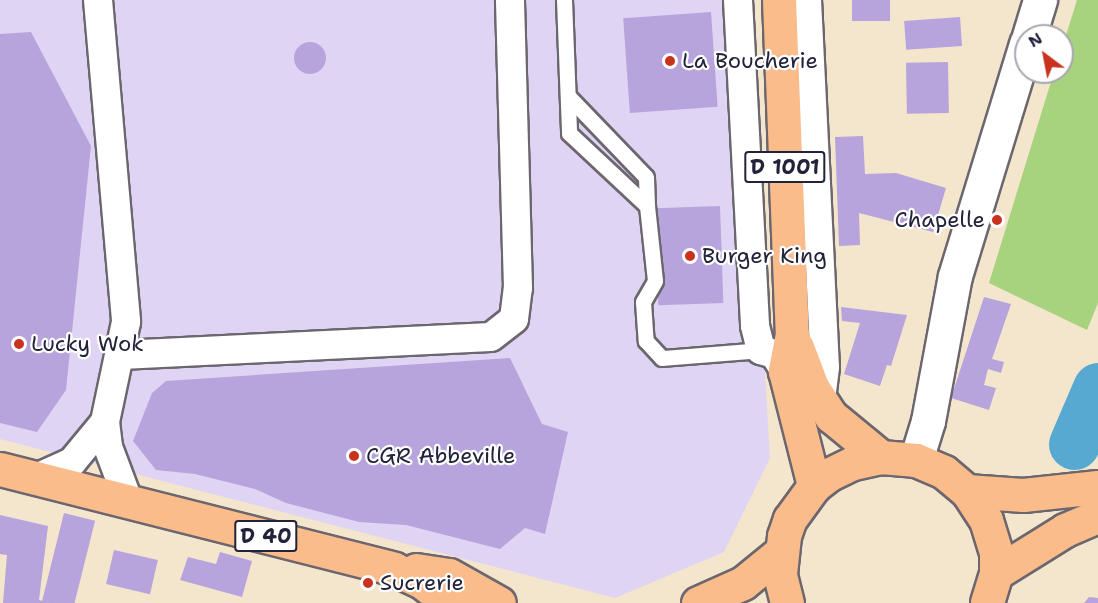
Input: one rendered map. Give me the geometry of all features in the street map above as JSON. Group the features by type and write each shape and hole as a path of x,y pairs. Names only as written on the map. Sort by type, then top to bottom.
{"main road":[{"name":"D 1001","path":"779,0 792,334 773,360 814,486"},
{"path":"792,334 812,387 831,416 881,457"},
{"path":"787,603 780,574 782,552 790,519 814,486 854,463 881,457 916,460 944,472 967,491 986,520 996,552 991,588"},
{"name":"D 40","path":"0,468 34,479 394,569 449,575 499,603"},
{"path":"967,491 1023,495 1098,487"},
{"path":"991,588 1065,530 1098,516"},
{"path":"698,603 743,583 782,552"},
{"name":"D 40","path":"394,569 422,582 449,603"}],"street":[{"path":"98,0 124,300 121,355 105,422 108,447 129,503"},
{"path":"121,355 491,337 514,319 518,288 510,0"},
{"path":"738,0 755,326 773,360"},
{"path":"807,0 825,367 821,402"},
{"path":"1033,24 1040,0"},
{"path":"916,460 928,421 958,266 1014,83"},
{"path":"34,479 72,462 105,422"}],"lane":[{"path":"564,0 569,134 647,206"},
{"path":"568,96 646,177 655,281 644,302 645,341 653,353 662,358 773,360"}],"shaded area":[{"path":"0,0 743,0 770,458 724,552 615,598 0,439"}],"green space":[{"path":"1077,0 1098,0 1098,303 1087,330 989,283 1050,84 1074,84 1074,24 1070,24"}],"building":[{"path":"852,0 890,0 890,21 852,21"},
{"name":"La Boucherie","path":"711,12 718,107 630,113 623,18"},
{"path":"960,17 962,46 906,50 904,21"},
{"path":"31,32 91,146 66,390 37,432 0,423 0,34"},
{"path":"310,42 321,47 326,58 321,69 310,74 299,69 294,58 299,47"},
{"path":"948,62 949,113 907,114 906,63"},
{"path":"863,136 865,174 896,173 946,188 933,232 859,213 860,245 839,246 835,137"},
{"name":"Burger King","path":"720,206 723,303 658,305 655,208"},
{"path":"984,297 1011,304 992,359 1004,362 1001,373 988,369 984,385 996,388 989,410 951,398"},
{"path":"841,307 907,315 891,366 887,365 880,386 844,374 860,323 842,321"},
{"name":"CGR Abbeville","path":"510,358 542,424 568,432 545,534 525,528 500,549 406,525 359,522 286,503 255,489 195,474 156,470 133,441 152,393 166,381"},
{"path":"64,513 95,521 75,603 42,601"},
{"path":"0,515 48,526 39,600 50,603 3,603 7,555 0,554"},
{"path":"114,550 158,560 150,594 106,584"},
{"path":"220,552 252,561 242,597 180,580 188,557 216,564"},
{"path":"1089,597 1098,598 1098,603 1084,603"}],"waterway":[{"path":"1074,444 1098,388"}],"place":[{"name":"La Boucherie","path":"670,61"},
{"name":"Chapelle","path":"997,220"},
{"name":"Burger King","path":"690,256"},
{"name":"Lucky Wok","path":"19,344"},
{"name":"CGR Abbeville","path":"354,456"},
{"name":"Sucrerie","path":"368,583"}]}
